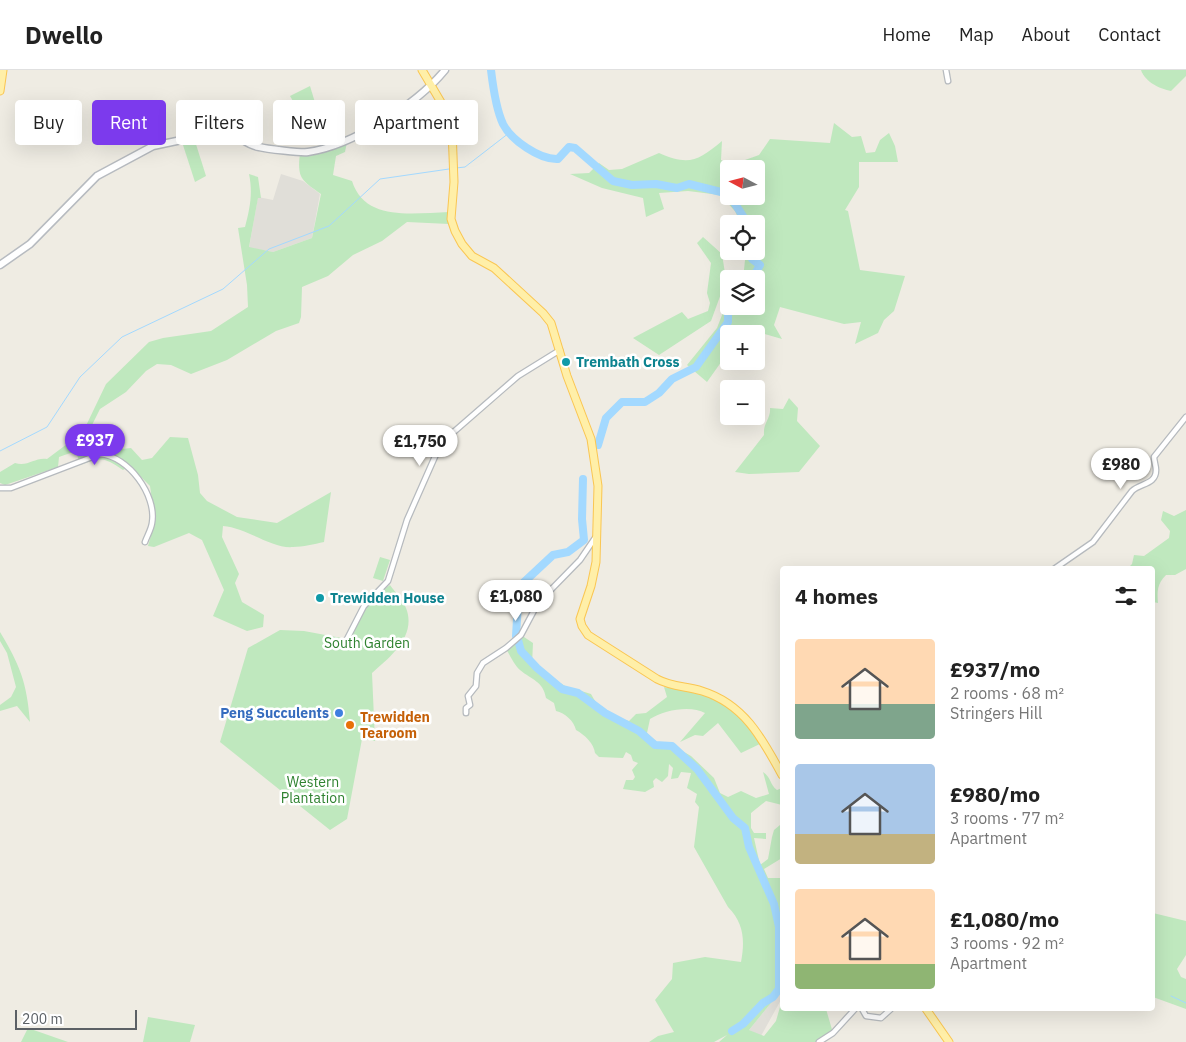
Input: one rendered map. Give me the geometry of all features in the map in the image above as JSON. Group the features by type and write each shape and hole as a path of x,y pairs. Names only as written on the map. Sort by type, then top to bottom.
{"main road":[{"path":"0,92 3,70"},
{"path":"422,70 445,109 452,129 454,168 451,219 462,244 472,256 494,268 543,313 551,323 567,376 593,448 598,486 595,538 596,562 591,586 580,619 582,626 588,635 657,679 669,685 702,691 743,714 758,731 780,770"},
{"path":"0,265 30,244 97,176 153,146 224,131 236,134 245,142 258,147 306,153 358,134 415,100 432,86 445,70"},
{"path":"927,1011 949,1042"}],"street":[{"path":"946,70 948,81"},
{"path":"347,639 364,606 388,581 408,520 441,443 518,376 560,350"},
{"path":"1058,566 1093,542 1136,486 1148,484 1153,479 1156,472 1154,457 1186,417"},
{"path":"0,488 11,488 100,454 110,455 143,484 148,494 152,524 145,542"},
{"path":"466,713 466,708 470,705 468,696 476,686 477,673 483,663 506,648 521,635 538,603 580,560 595,538"},
{"path":"819,1042 833,1033 853,1011"},
{"path":"863,1011 866,1016 881,1018 889,1011"}],"shaded area":[{"path":"281,174 303,181 320,194 312,238 273,252 249,248 258,197 273,200"},
{"path":"780,977 780,1002 761,1036 749,1030 775,998 779,988"}],"green space":[{"path":"1141,70 1186,70 1186,76 1171,91 1153,84"},
{"path":"310,86 314,100 292,100 290,96"},
{"path":"834,123 852,137 861,136 866,153 875,152 880,140 889,133 895,146 898,162 859,162 859,187 845,210 848,211 860,270 905,276 894,311 884,320 878,333 855,344 861,322 844,324 780,307 774,325 782,339 765,334 765,325 720,325 720,364 707,382 687,365 717,328 722,315 765,315 765,270 744,270 745,260 765,260 765,215 737,215 729,205 765,205 765,160 745,160 759,155 770,139 830,143"},
{"path":"722,141 720,195 688,191 659,193 664,209 646,217 643,198 602,188 570,174 589,173 599,163 609,170 622,169 659,153 678,159 693,159 706,153"},
{"path":"347,142 345,152 336,156 333,175 352,181 358,194 368,203 379,209 392,212 449,212 449,224 407,222 382,241 353,255 328,276 302,287 299,323 276,331 227,360 191,374 171,365 157,364 146,371 126,392 100,409 90,429 90,440 96,449 102,451 131,448 142,460 152,458 170,437 188,438 198,475 200,493 207,501 237,517 277,523 331,492 324,542 301,547 285,547 241,530 223,526 222,537 239,574 235,583 242,602 264,615 263,627 247,631 213,616 224,590 202,540 189,533 154,547 148,546 155,521 150,486 130,466 123,470 102,460 80,465 76,451 59,457 58,467 5,485 0,483 0,472 15,463 24,464 39,459 47,459 83,432 106,384 149,342 211,331 248,307 247,285 238,228 245,227 248,213 251,194 249,174 258,177 261,198 258,198 249,247 273,252 312,238 321,194 302,178 299,168 300,153 334,145 345,145"},
{"path":"183,145 196,145 206,176 195,182"},
{"path":"703,237 720,252 720,260 723,260 724,270 720,270 720,296 711,321 659,355 633,338 682,312 688,319 708,311 710,303 707,293 711,263 697,243"},
{"path":"789,398 798,408 797,421 820,446 799,472 749,474 735,472 764,435 770,408 783,409"},
{"path":"1186,510 1186,569 1175,575 1166,575 1158,588 1158,603 1155,602 1155,566 1130,566 1134,555 1144,556 1169,538 1170,531 1161,520 1163,511 1174,516"},
{"path":"380,557 390,560 383,581 373,578"},
{"path":"390,585 406,608 408,628 405,637 394,653 372,673 375,741 362,739 347,819 330,830 220,742 248,648 280,630 304,631 347,639 368,601"},
{"path":"0,632 13,654 21,675 27,696 30,722 17,706 0,711 0,705 11,697 16,687 7,653 0,641"},
{"path":"521,635 533,643 532,665 565,686 591,694 602,708 617,717 629,721 636,714 646,713 667,697 664,687 700,693 732,708 762,743 741,753 718,723 703,736 695,735 680,742 705,713 692,709 670,711 650,719 647,733 658,743 672,745 691,756 714,778 720,793 728,797 741,791 756,798 769,794 763,772 777,790 780,789 780,804 766,801 751,813 751,828 754,833 766,833 766,839 754,838 760,865 768,859 774,830 780,825 780,859 764,869 768,878 780,878 780,962 775,998 749,1030 764,1036 776,1021 780,1007 780,1011 827,1011 833,1033 819,1042 719,1042 727,1035 714,1042 649,1042 658,1036 674,1032 655,1000 672,979 673,963 705,957 741,962 743,940 740,926 694,847 699,807 695,802 697,794 687,788 691,773 681,772 678,778 671,779 673,768 669,764 668,776 662,782 656,778 653,781 654,787 645,792 623,789 626,780 633,780 635,777 632,770 638,763 633,761 631,755 626,752 623,758 599,757 591,743 576,730 569,718 556,711 554,703 546,698 540,684 518,668 506,649"},
{"path":"1155,913 1186,921 1186,955 1177,969 1181,977 1186,979 1186,1009 1155,998"},
{"path":"148,1017 195,1025 190,1042 143,1042"},
{"path":"28,1028 68,1042 21,1042"}],"waterway":[{"path":"491,70 497,105 503,124 512,136 535,153 558,159 569,147 575,148 613,181 632,185 656,184 677,188 689,184 720,192"},
{"path":"456,168 465,167 509,133"},
{"path":"0,451 47,427 80,377 122,337 223,289 269,249 329,226 380,179 449,169"},
{"path":"736,205 742,215"},
{"path":"753,260 760,265 757,270"},
{"path":"598,445 606,418 622,402 645,402 659,393 672,379 696,367 728,322 728,315"},
{"path":"516,636 518,603 522,584 553,555 568,552 584,540 582,519 583,479"},
{"path":"518,640 521,651 537,668 562,689 578,693 605,713 639,731 655,745 672,746 697,769 733,818 745,828 749,847 774,904 779,927 779,989 773,997 763,1003 743,1024 732,1031"},
{"path":"1171,996 1186,1003"}],"place":[{"name":"Trembath Cross","path":"566,362"},
{"name":"Trewidden House","path":"320,598"},
{"name":"Peng Succulents","path":"339,713"},
{"name":"Trewidden Tearoom","path":"350,725"}],"park label":[{"name":"South Garden","path":"367,643"},
{"name":"Western Plantation","path":"313,790"}]}
